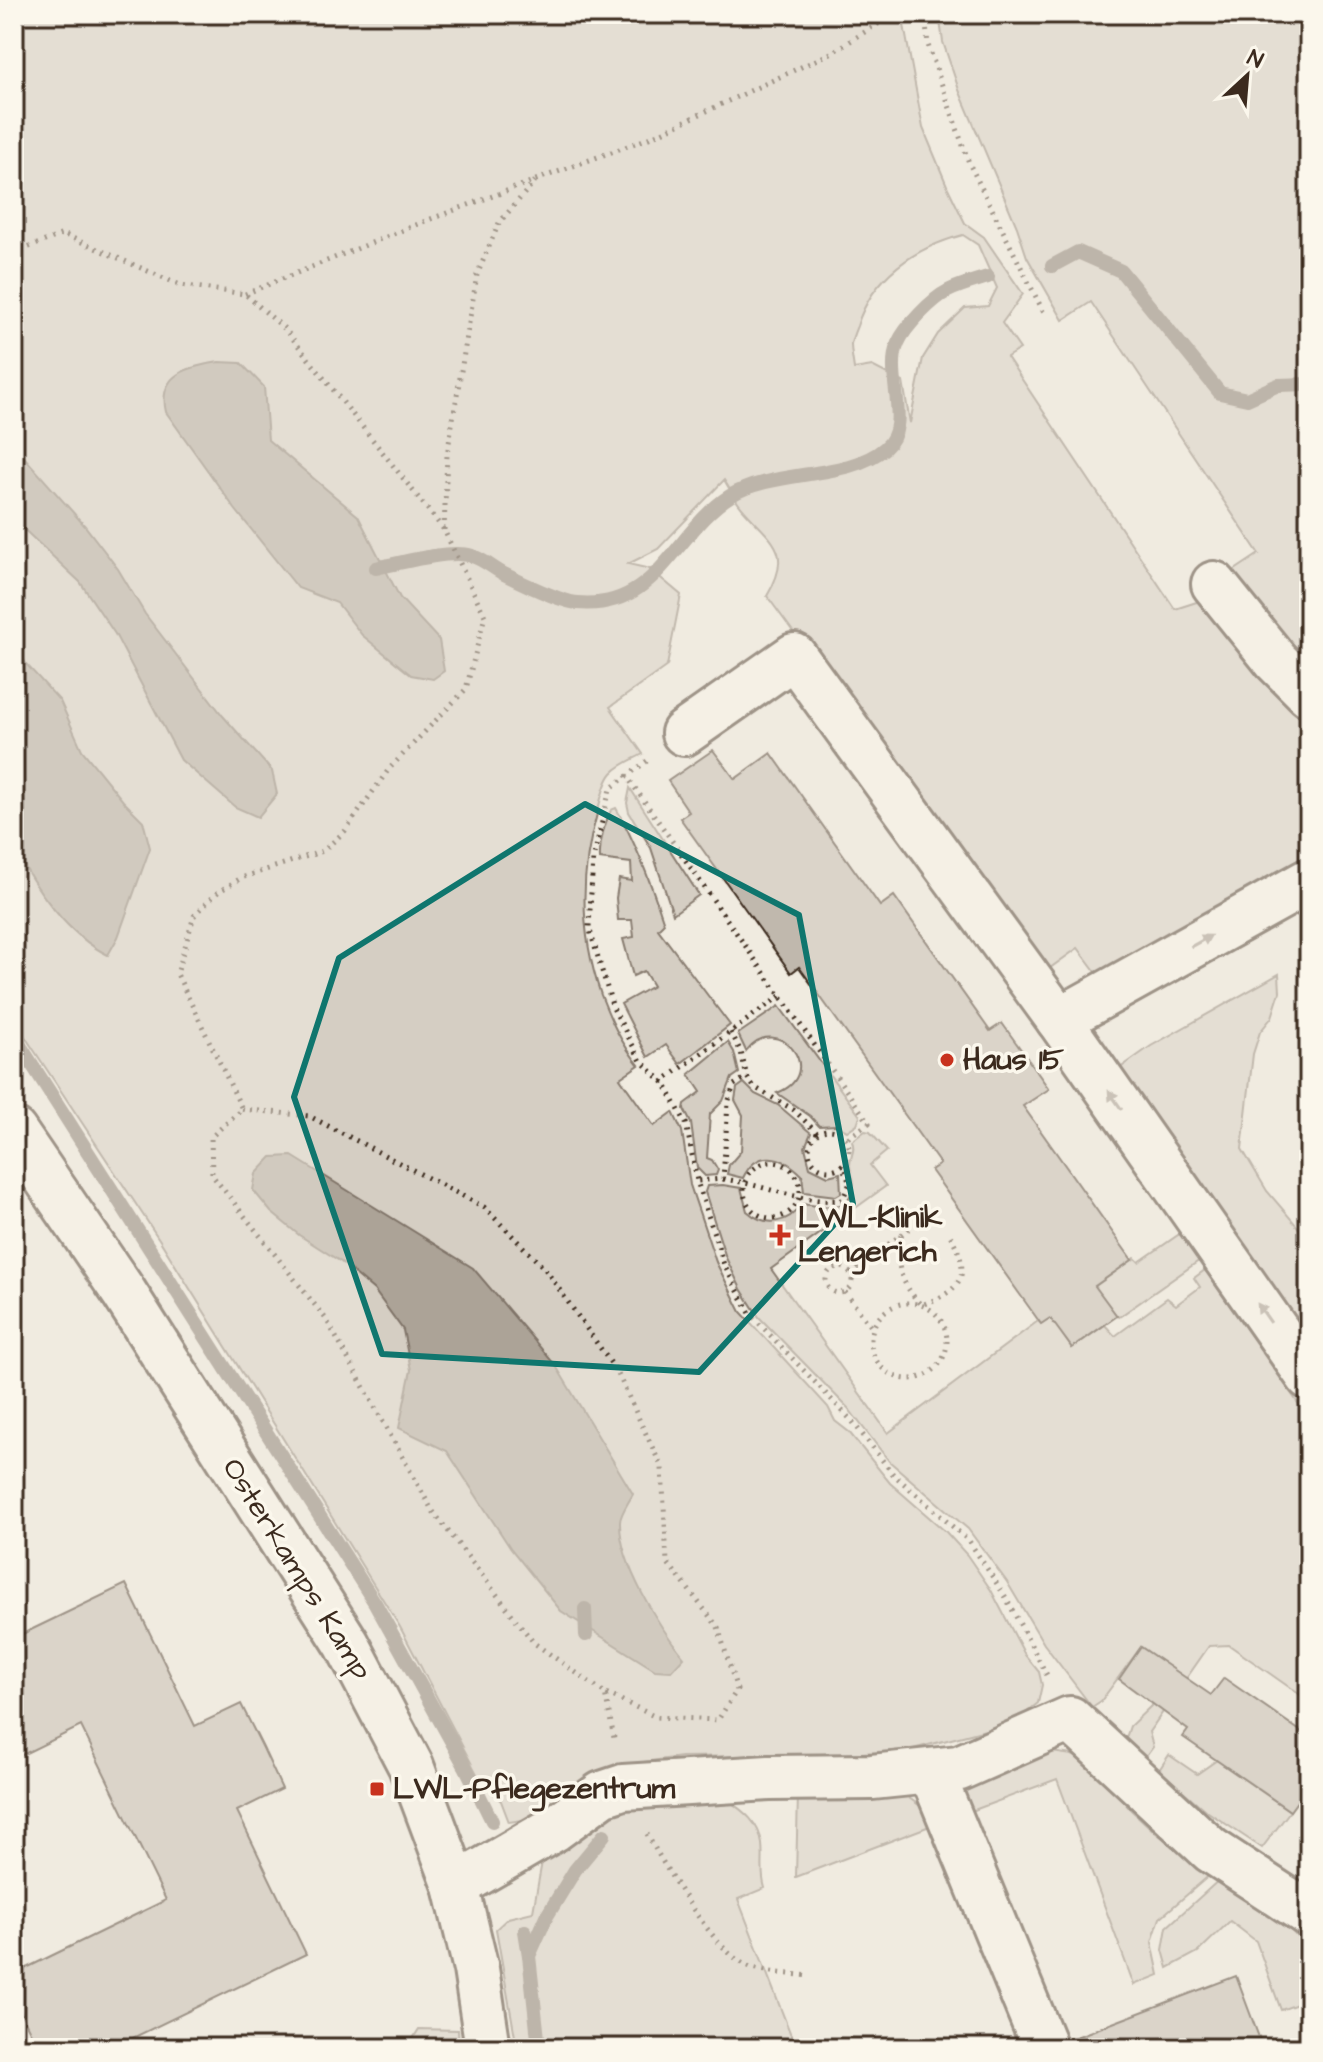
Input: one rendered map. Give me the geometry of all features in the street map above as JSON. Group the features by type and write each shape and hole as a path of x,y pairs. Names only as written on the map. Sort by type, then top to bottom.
{"street":[{"path":"1214,584 1276,661 1309,694"},
{"path":"684,733 794,656 1059,1020 1309,1377"},
{"path":"1059,1020 1309,881"},
{"name":"Osterkamps Kamp","path":"14,1131 123,1291 347,1644 411,1766 456,1886 476,1969 488,2048"},
{"path":"456,1886 554,1829 602,1794 623,1787 769,1778 872,1777 959,1768 1070,1719 1211,1850 1309,1914"},
{"path":"931,1771 1045,2048"}],"path":[{"path":"14,253 63,234 180,285 245,294 649,138 831,53 894,14"},
{"path":"925,14 928,45 969,163 1044,313"},
{"path":"444,530 447,455 477,275 499,223 535,180"},
{"path":"242,1109 177,974 194,916 218,892 241,878 323,851 345,831 389,769 466,689 485,616 444,530 285,329 245,294"},
{"path":"684,733 610,789 593,859 589,927 613,1008 641,1061 662,1082 686,1123 697,1181 724,1265 751,1315 852,1421 893,1474 969,1541 1005,1596 1070,1719"},
{"path":"626,775 869,1123 846,1139"},
{"path":"662,1082 780,996"},
{"path":"731,1032 741,1052 747,1077 754,1087 794,1110 817,1133"},
{"path":"723,1179 728,1103 734,1085 747,1077"},
{"path":"242,1109 309,1116 484,1207 545,1269 617,1372 662,1468 667,1562 718,1627 737,1690 718,1720 656,1717 605,1693 534,1643 432,1510 326,1319 212,1175 211,1137 242,1109"},
{"path":"829,1129 846,1139 849,1156 842,1166 824,1169 809,1157 809,1144 817,1133 829,1129"},
{"path":"779,1162 794,1172 800,1197 790,1211 774,1218 765,1217 757,1214 746,1200 745,1182 755,1168 779,1162"},
{"path":"697,1181 723,1179 745,1182 828,1202 842,1200 850,1183 842,1166"},
{"path":"850,1273 910,1228"},
{"path":"901,1235 897,1260 902,1281 921,1305 935,1313 947,1334 947,1347 936,1369 913,1379 889,1373 880,1365 871,1342 873,1329 888,1309 900,1304 921,1305 948,1295 958,1282 962,1266 960,1253 950,1235"},
{"path":"850,1273 839,1267 831,1270 826,1277 827,1286 833,1291 845,1292 873,1329"},
{"path":"845,1292 851,1286 850,1273"},
{"path":"605,1693 623,1787 658,1855 699,1919 748,1966 810,1976"}],"highlighted area":[{"path":"585,804 799,915 853,1204 699,1372 382,1354 294,1097 339,958"}],"shaded area":[{"path":"14,14 902,14 923,128 948,188 965,223 984,237 1023,294 1002,323 1020,349 1007,357 1175,609 1206,599 1309,715 1309,867 1102,980 1078,948 1043,973 767,596 779,567 776,547 739,505 724,480 658,549 628,564 650,569 681,595 667,666 610,707 643,754 615,770 603,792 587,859 584,904 589,950 601,995 617,1032 639,1065 620,1078 654,1126 673,1112 682,1131 690,1185 716,1262 741,1312 828,1407 835,1421 849,1432 890,1483 946,1532 967,1555 991,1590 1025,1655 1039,1672 1042,1685 1038,1703 1021,1717 1001,1726 909,1750 830,1755 681,1757 643,1762 556,1800 530,1819 509,1822 501,1801 478,1776 400,1627 159,1239 14,1020","holes":["963,235 978,245 997,288 988,306 965,308 938,334 923,358 910,423 903,382 872,366 854,369 851,344 854,332 873,293 912,256"]},
{"path":"939,14 1309,14 1309,678 1232,572 1259,554 1091,302 1063,320 1027,257 959,90 943,42"},
{"path":"219,362 241,363 264,387 268,440 358,516 400,598 439,640 444,671 433,679 411,675 362,635 337,603 298,588 235,509 166,412 164,399 171,380 197,366"},
{"path":"14,439 24,457 118,569 145,614 223,716 272,771 277,794 258,817 235,807 181,760 115,634 80,582 14,520"},
{"path":"14,642 26,664 60,701 82,750 143,821 150,848 118,937 108,955 66,923 31,878 14,847"},
{"path":"630,788 699,895 673,914 651,848 629,812"},
{"path":"616,808 654,893 664,923 658,929 730,1025 680,1064 666,1045 648,1057 621,1004 653,986 644,971 633,976 623,939 634,937 632,920 618,920 616,898 619,879 632,881 631,863 600,859 604,828 611,810"},
{"path":"1279,974 1280,992 1272,1017 1260,1032 1253,1054 1242,1149 1267,1191 1309,1240 1309,1356 1116,1071 1151,1046"},
{"path":"779,1006 860,1116 857,1124 847,1131 836,1125 819,1126 777,1093 792,1084 798,1072 798,1060 793,1049 783,1041 771,1037 758,1040 746,1051 738,1034"},
{"path":"728,1042 739,1073 732,1078 723,1101 710,1114 707,1158 718,1170 716,1175 705,1176 697,1168 691,1123 684,1109 685,1104 701,1092 689,1074"},
{"path":"744,1083 755,1094 778,1105 811,1133 805,1147 810,1167 828,1176 840,1173 841,1193 836,1196 804,1192 802,1175 778,1159 755,1162 743,1178 727,1174 729,1165 741,1151 743,1115 735,1100 737,1088"},
{"path":"865,1131 870,1132 887,1151 870,1165 886,1186 771,1269 888,1433 1038,1321 1041,1324 1051,1317 1072,1348 1105,1325 1115,1336 1167,1298 1176,1305 1200,1287 1194,1278 1205,1270 1309,1419 1309,1701 1229,1645 1209,1646 1149,1732 1153,1747 1142,1762 1125,1741 1130,1726 1153,1704 1176,1672 1141,1647 1101,1701 1092,1707 1044,1644 1007,1582 968,1529 889,1461 848,1408 759,1317 726,1258 705,1192 707,1186 741,1188 747,1211 769,1222 790,1216 802,1204 827,1207 842,1204 848,1200 854,1184 850,1165 852,1141"},
{"path":"292,1156 473,1268 556,1366 633,1494 620,1519 621,1538 642,1594 684,1657 671,1671 655,1670 561,1611 511,1549 447,1451 399,1428 411,1370 403,1330 374,1290 271,1212 253,1190 256,1174 272,1157"},
{"path":"1181,1233 1200,1260 1117,1316 1094,1287 1135,1258 1139,1262"},
{"path":"1045,1751 1072,1755 1089,1762 1156,1833 1212,1873 1160,1918 1152,1942 1159,1975 1134,1985 1057,1779 966,1813 964,1798 970,1782"},
{"path":"1169,1755 1197,1774 1217,1760 1290,1811 1262,1848 1205,1810 1159,1770"},
{"path":"902,1793 923,1808 935,1824 796,1877 798,1794"},
{"path":"722,1796 748,1816 760,1836 765,1888 738,1899 796,2048 517,2048 496,1929 508,1918 533,1912 543,1856 611,1807"},
{"path":"1221,1878 1285,1924 1304,1947 1310,1969 1303,2002 1281,2010 1256,1941 1230,1921 1198,1952 1168,1968 1163,1950 1167,1927"},
{"path":"419,2029 458,2030 459,2048 407,2048"}],"building":[{"name":"Haus 15","path":"713,750 735,779 771,753 880,906 894,896 990,1031 1002,1023 1049,1089 1023,1106 1132,1260 1095,1286 1117,1316 1072,1348 1050,1318 1041,1324 931,1170 940,1164 799,967 791,973 680,818 689,812 668,781"},
{"path":"126,1584 195,1726 241,1704 263,1748 282,1789 237,1811 306,1954 112,2048 38,2048 14,1998 14,1974 166,1900 81,1726 14,1759 14,1638"},
{"path":"1141,1647 1211,1695 1224,1678 1309,1737 1309,1785 1290,1811 1183,1737 1188,1730 1119,1679"},
{"path":"1236,1976 1263,2048 1069,2048 1068,2040"}],"waterway":[{"path":"1052,266 1078,252 1121,271 1220,393 1247,399 1278,385 1309,384"},
{"path":"376,568 463,554 476,557 520,582 571,602 605,602 628,594 647,581 694,528 730,496 767,482 852,465 885,448 897,426 894,370 902,336 934,300 957,287 988,277"},
{"path":"14,1036 375,1603 492,1821"},
{"path":"585,1609 586,1635"},
{"path":"539,2048 529,1956 547,1916 575,1870 604,1835"},
{"path":"525,1931 529,1956"}],"place":[{"name":"Haus 15","path":"947,1060"},
{"name":"LWL-Klinik Lengerich","path":"780,1235"},
{"name":"LWL-Pflegezentrum","path":"377,1789"}]}
